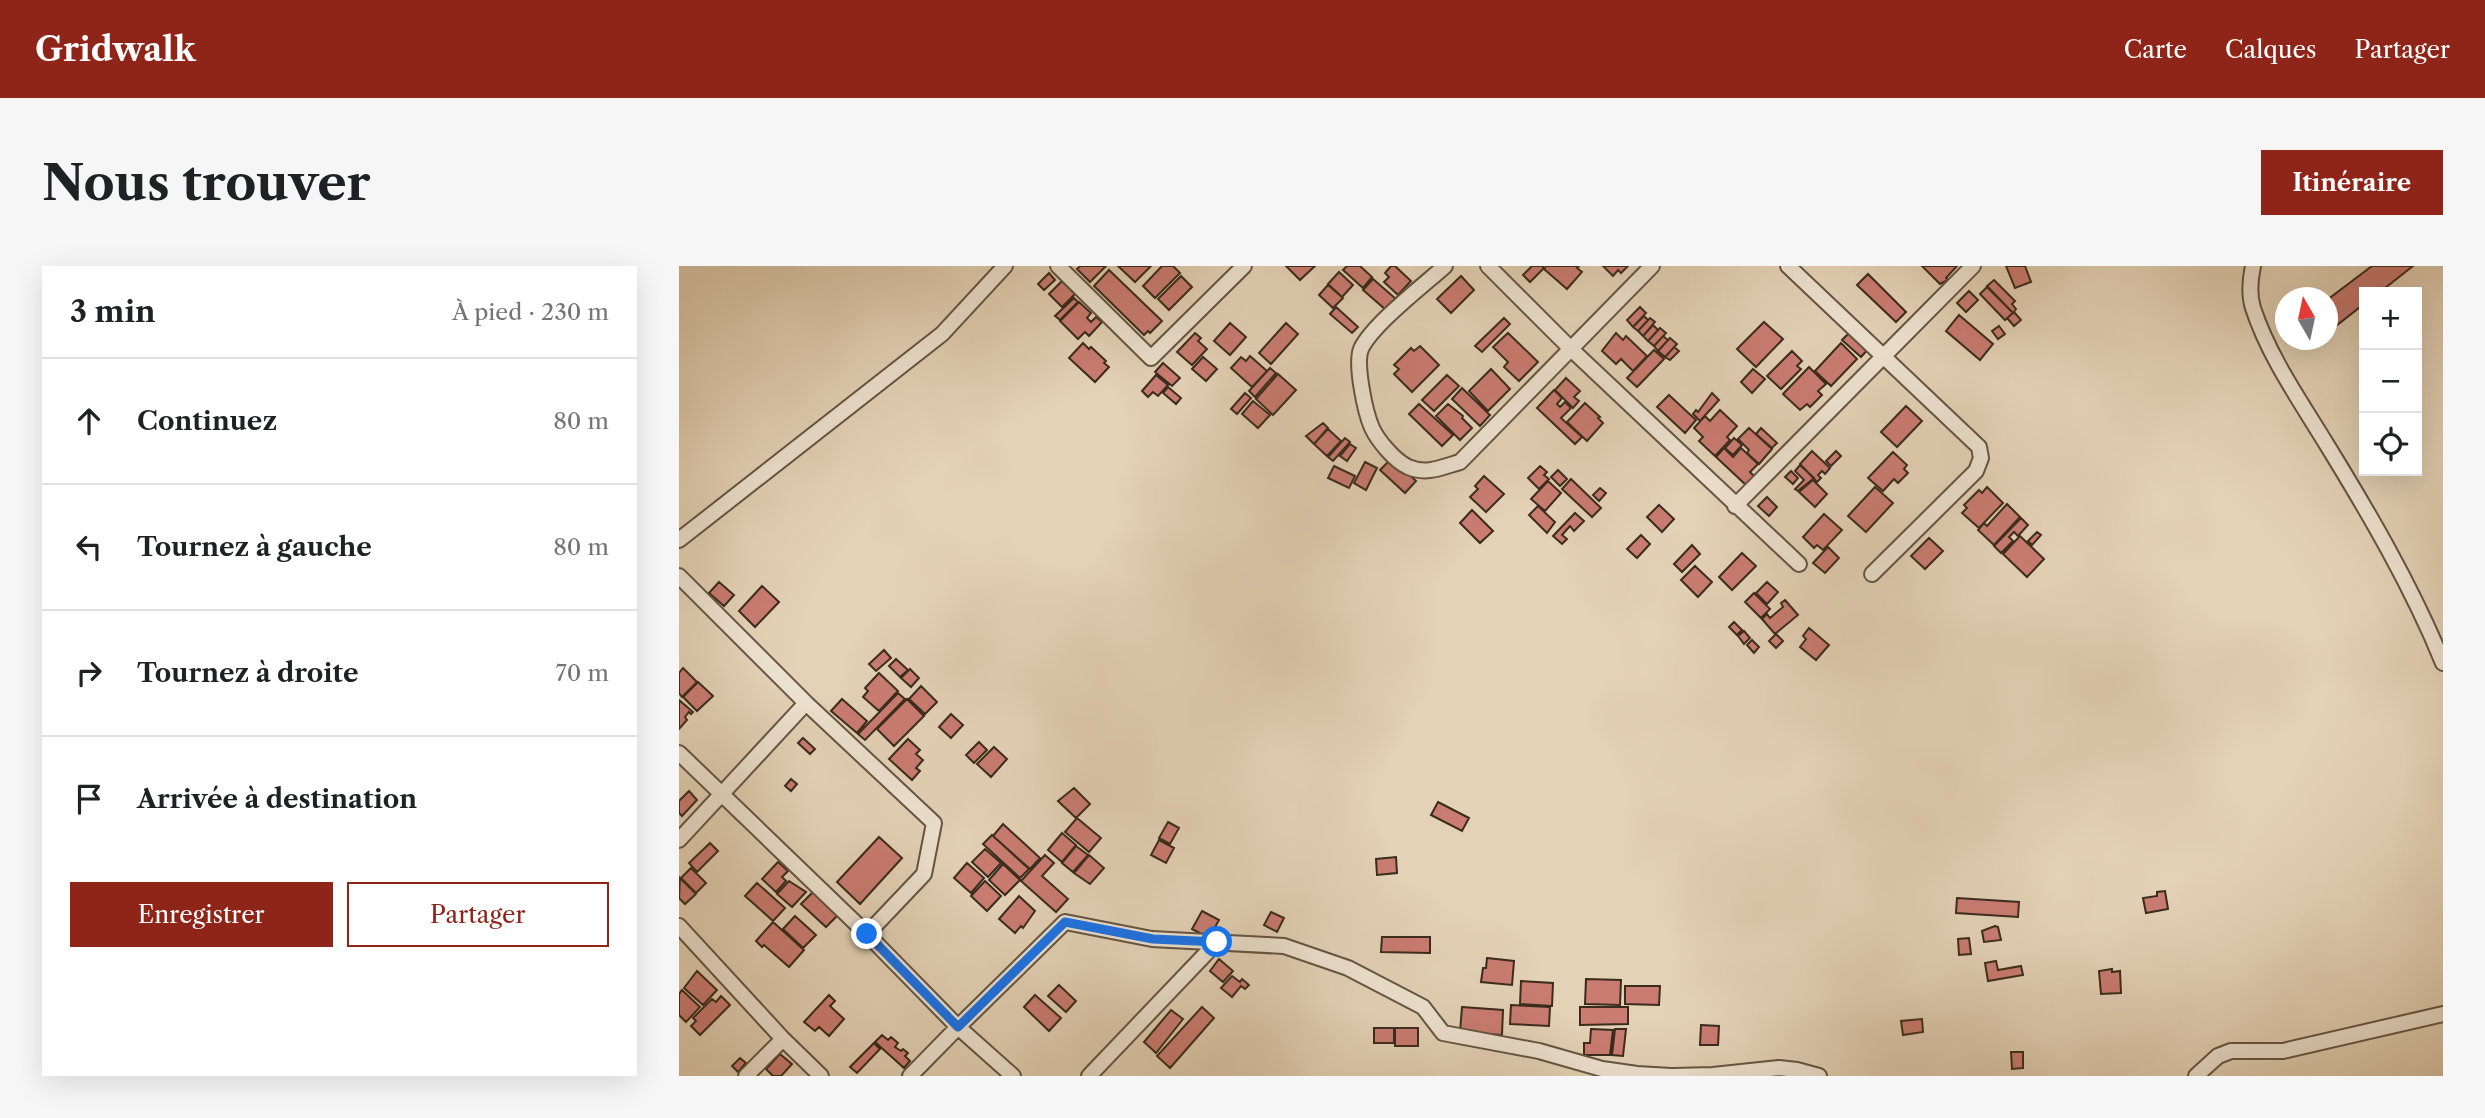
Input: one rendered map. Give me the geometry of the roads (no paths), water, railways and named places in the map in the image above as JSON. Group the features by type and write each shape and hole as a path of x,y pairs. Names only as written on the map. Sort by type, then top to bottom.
{"street":[{"path":"679,540 942,334 1005,266"},
{"path":"1058,266 1151,358 1244,266"},
{"path":"1445,266 1370,335 1360,351 1359,364 1372,428 1385,447 1407,467 1429,471 1460,462 1652,266"},
{"path":"1488,266 1571,349 1799,564"},
{"path":"1788,266 1979,447 1981,458 1976,471 1872,574"},
{"path":"1735,506 1973,266"},
{"path":"2253,266 2250,280 2252,305 2260,325 2391,556 2443,663"},
{"path":"679,576 806,703 934,823 924,874 867,934"},
{"path":"679,840 806,703"},
{"path":"679,753 867,934 958,1027 1013,1076"},
{"path":"910,1076 1065,922 1153,939 1284,946 1347,968 1423,1007 1443,1033 1539,1051 1602,1069 1672,1076 1779,1068 1819,1076"},
{"path":"679,926 783,1039 821,1076"},
{"path":"1089,1076 1217,942"},
{"path":"2196,1076 2218,1056 2231,1051 2283,1051 2443,1014"},
{"path":"745,1076 783,1039"}]}
